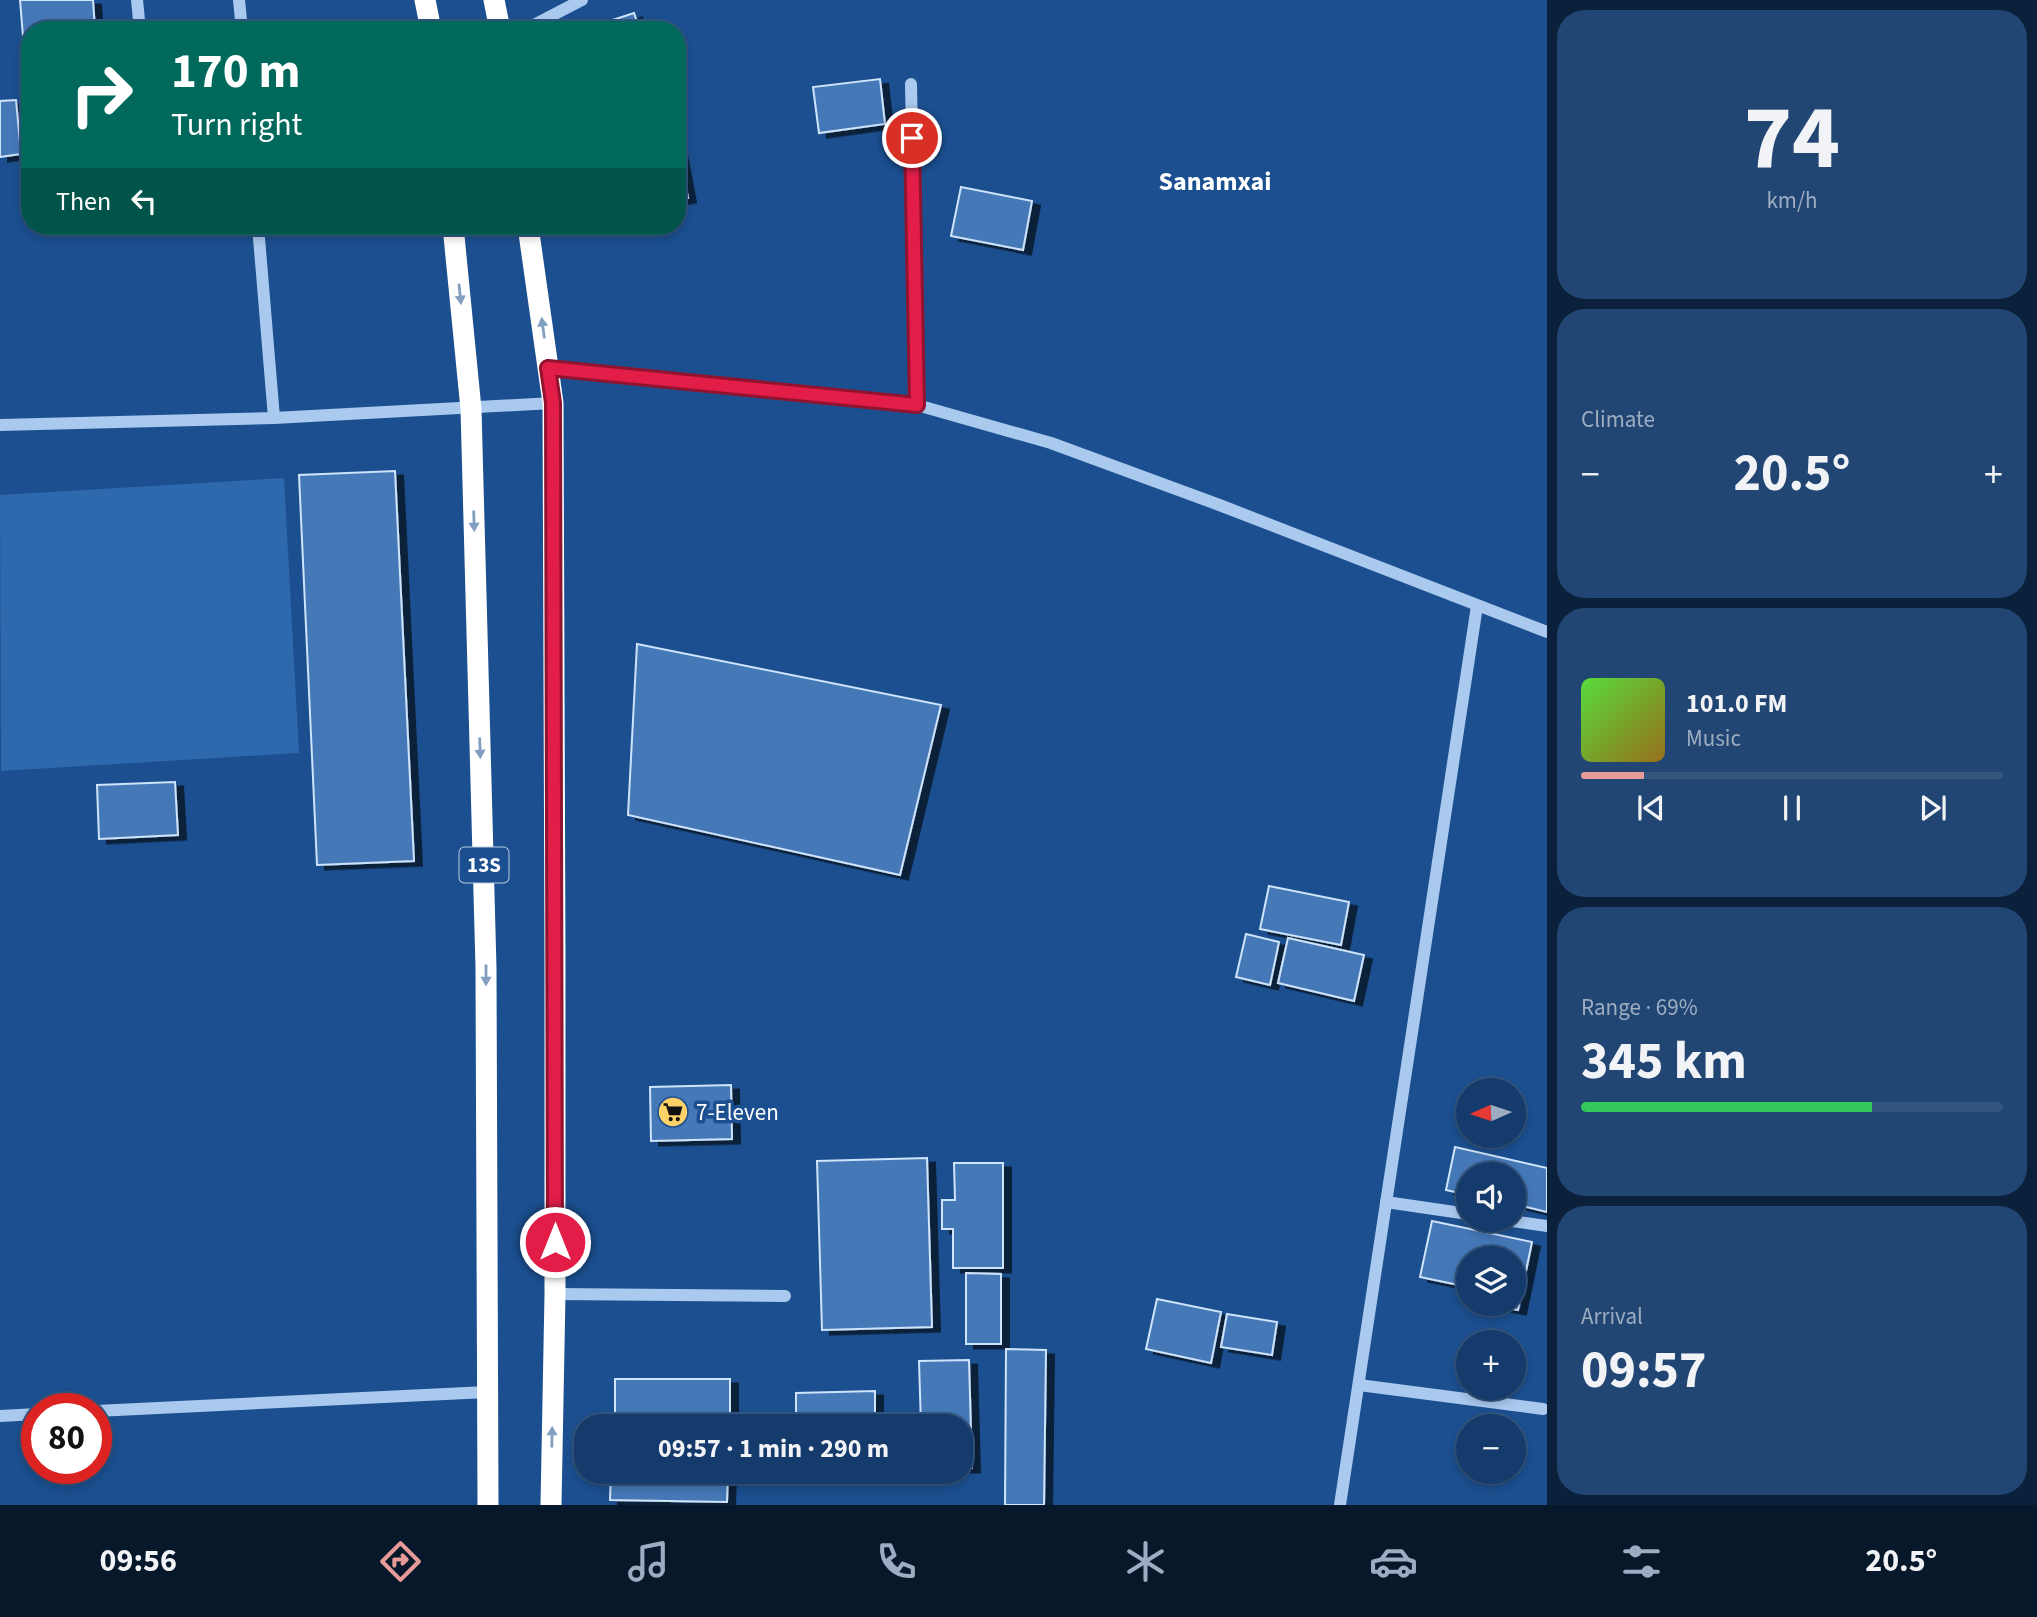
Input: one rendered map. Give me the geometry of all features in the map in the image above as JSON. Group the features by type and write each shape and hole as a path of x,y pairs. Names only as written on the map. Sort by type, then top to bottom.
{"highway":[{"path":"425,0 429,21"},
{"path":"494,0 498,21"},
{"name":"13S","path":"454,235 471,409 486,968 488,1505"},
{"path":"529,235 553,403 555,1294 551,1505"}],"street":[{"path":"137,0 139,21"},
{"path":"239,0 241,21"},
{"path":"541,21 582,0"},
{"path":"911,84 917,405"},
{"path":"259,235 274,418"},
{"path":"548,368 917,405 1051,443 1547,632"},
{"path":"0,425 274,418 553,403"},
{"path":"1340,1505 1477,606"},
{"path":"1386,1202 1456,1212"},
{"path":"1526,1223 1547,1226"},
{"path":"555,1294 785,1296"},
{"path":"1359,1385 1543,1409"},
{"path":"112,1410 487,1392"},
{"path":"0,1416 21,1415"}],"shaded area":[{"path":"284,478 299,753 1,771 0,495"}],"building":[{"path":"20,0 93,0 94,21 22,21"},
{"path":"634,13 637,21 610,21"},
{"path":"880,79 885,124 819,133 813,87"},
{"path":"16,100 21,154 0,157 0,101"},
{"path":"961,187 1032,201 1023,250 951,236"},
{"path":"395,471 414,861 317,865 299,475"},
{"path":"637,644 941,705 900,875 628,815"},
{"path":"175,782 178,835 99,839 97,785"},
{"path":"1269,886 1349,902 1341,945 1260,929"},
{"path":"1246,934 1279,942 1270,985 1236,977"},
{"path":"1288,938 1364,955 1354,1001 1278,983"},
{"path":"731,1085 732,1139 651,1141 650,1087"},
{"path":"1455,1147 1521,1162 1456,1162 1456,1192 1446,1190"},
{"path":"927,1158 932,1327 822,1330 817,1161"},
{"path":"954,1163 1003,1163 1003,1268 953,1268 953,1229 942,1229 942,1200 955,1200"},
{"path":"1526,1163 1547,1168 1547,1212 1526,1207"},
{"path":"1432,1221 1456,1226 1456,1232 1484,1232 1532,1242 1526,1271 1526,1246 1456,1246 1456,1284 1420,1277"},
{"path":"966,1273 1001,1274 1001,1344 966,1344"},
{"path":"1157,1299 1221,1312 1211,1363 1146,1349"},
{"path":"1227,1314 1277,1322 1272,1355 1221,1347"},
{"path":"1006,1349 1046,1350 1044,1505 1005,1505"},
{"path":"969,1360 970,1414 921,1414 919,1361"},
{"path":"615,1379 730,1379 730,1414 615,1414"},
{"path":"875,1391 875,1414 796,1414 796,1393"},
{"path":"611,1484 728,1484 727,1502 610,1500"}],"place":[{"name":"7-Eleven","path":"673,1112"}],"district":[{"name":"Sanamxai","path":"1215,181"}],"route":[{"path":"555,1242 553,403 548,368 917,405 912,138"}]}
